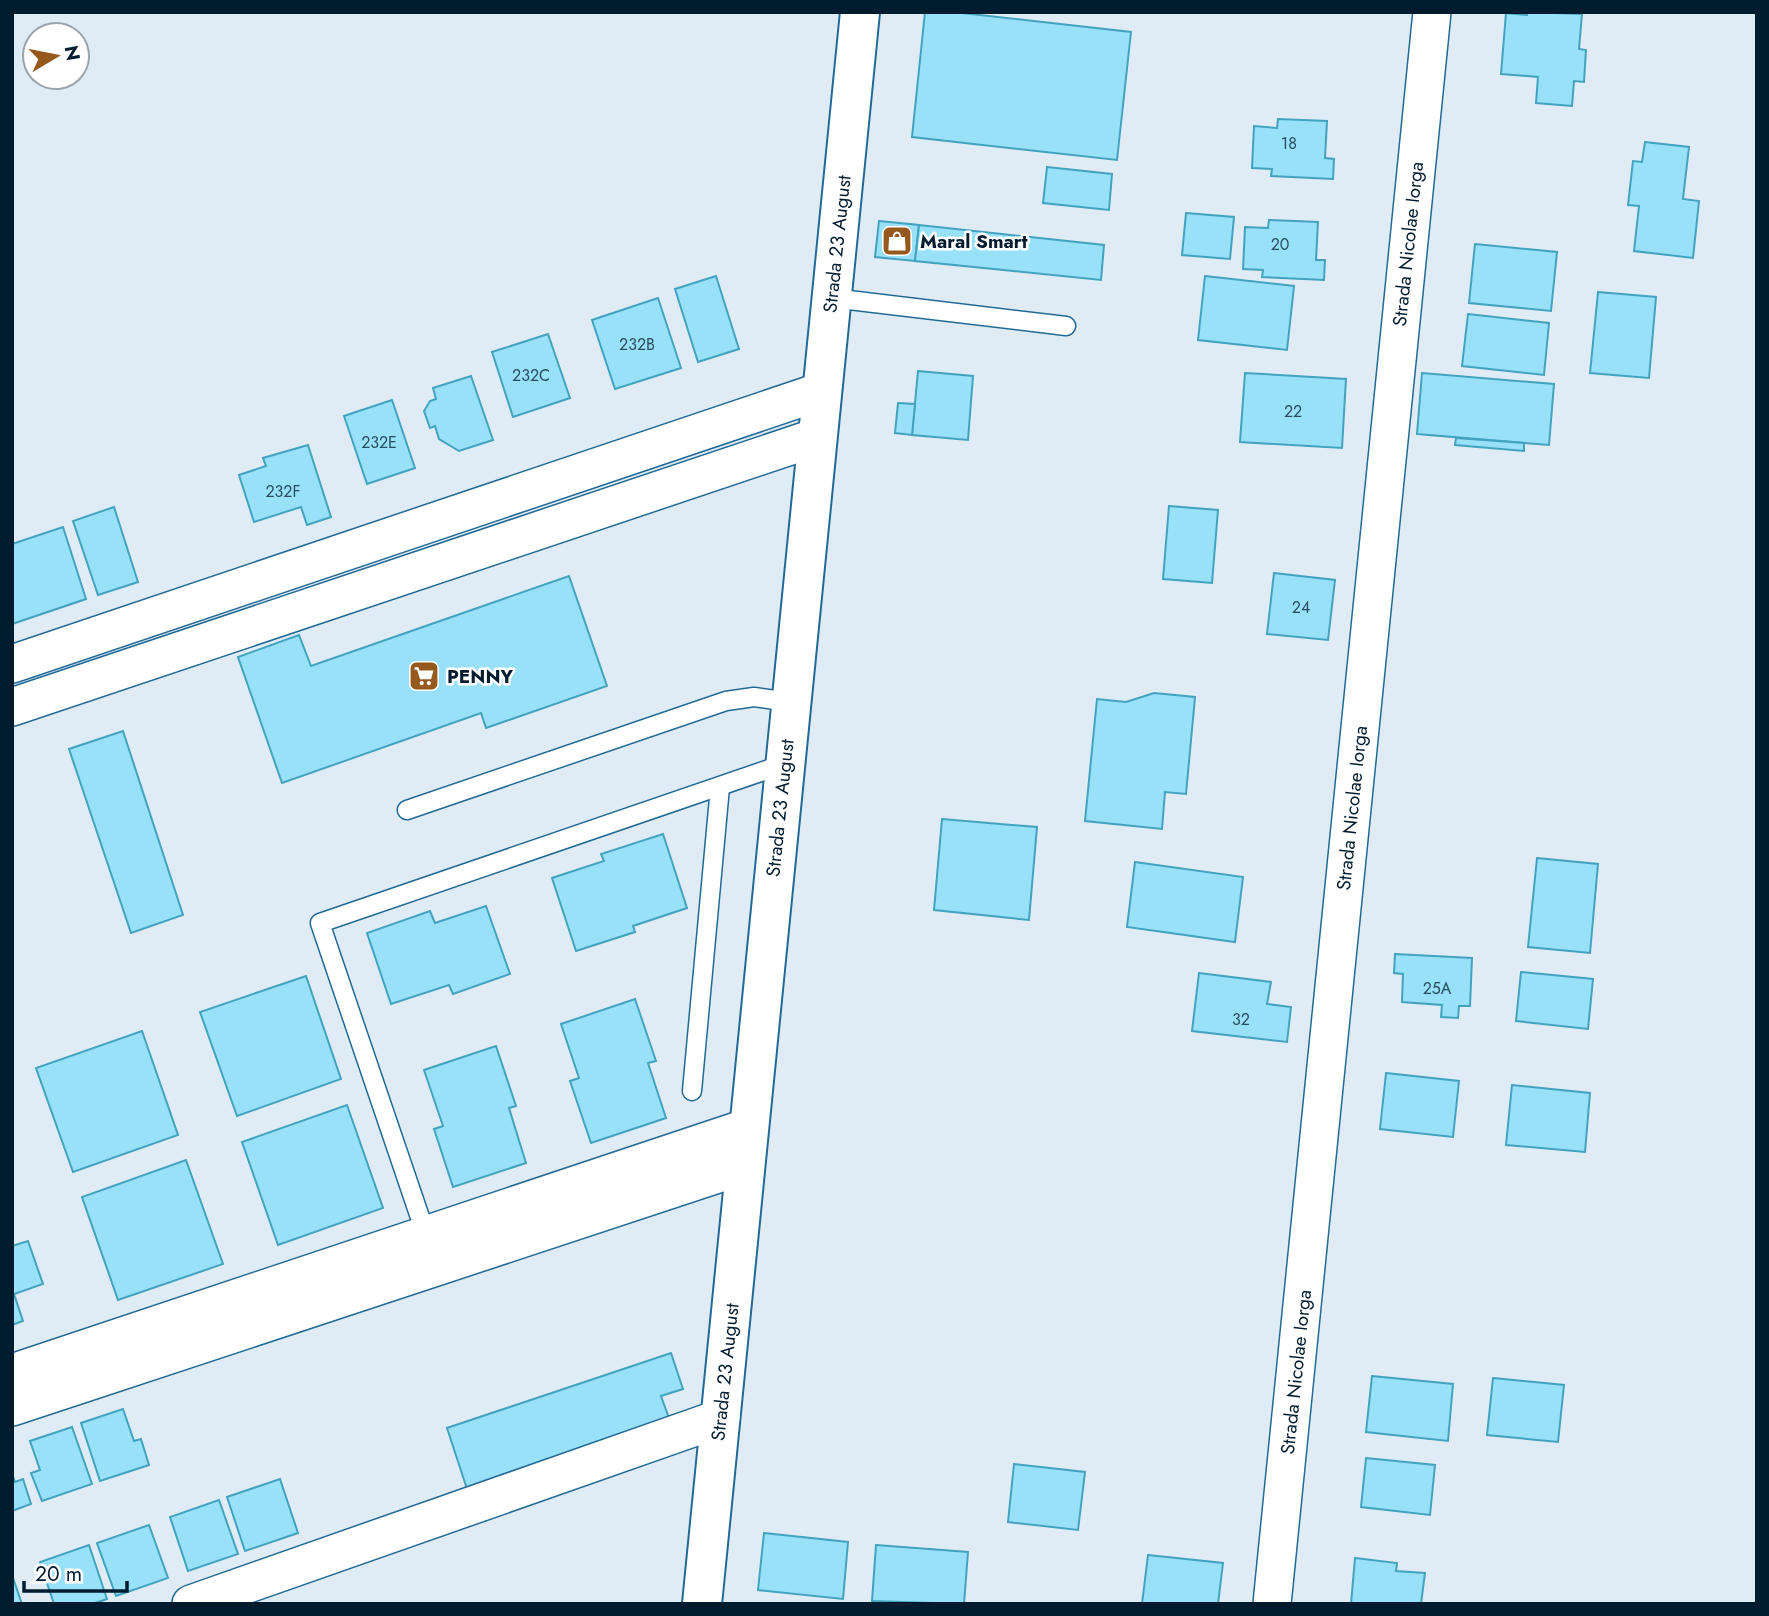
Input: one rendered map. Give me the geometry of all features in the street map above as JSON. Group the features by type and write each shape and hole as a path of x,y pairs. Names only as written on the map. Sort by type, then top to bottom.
{"main road":[{"name":"Strada 23 August","path":"702,1604 860,12"}],"street":[{"name":"Strada Nicolae Iorga","path":"1272,1604 1432,12"},
{"path":"12,664 822,391"},
{"path":"12,708 817,437"},
{"path":"12,1373 749,1127"},
{"path":"12,1407 745,1165"},
{"path":"191,1604 721,1418"}],"lane":[{"path":"832,298 1066,326"},
{"path":"407,810 726,701 754,697 790,702"},
{"path":"426,1235 320,923 785,764"},
{"path":"692,1091 720,787"}],"building":[{"path":"925,12 953,12 1131,32 1117,160 912,137"},
{"path":"1527,12 1582,14 1579,49 1586,50 1584,82 1574,81 1572,106 1536,103 1538,77 1501,74 1506,13 1527,15"},
{"path":"1278,119 1327,121 1325,158 1334,159 1333,179 1271,176 1272,169 1252,168 1254,126 1277,128"},
{"path":"1645,142 1689,147 1683,199 1699,201 1693,258 1634,251 1639,206 1628,205 1633,161 1642,162"},
{"path":"1047,167 1112,174 1109,210 1043,203"},
{"path":"1186,213 1234,217 1230,259 1182,255"},
{"path":"1269,220 1318,222 1316,260 1325,260 1324,280 1262,277 1263,270 1243,269 1245,227 1268,228"},
{"name":"Maral Smart","path":"879,221 919,225 915,261 875,257"},
{"path":"919,225 1104,245 1101,280 915,261"},
{"path":"1475,244 1557,252 1551,311 1469,303"},
{"path":"716,276 739,349 698,362 675,289"},
{"path":"1205,276 1294,286 1287,350 1198,340"},
{"path":"1598,292 1656,297 1649,378 1590,373"},
{"path":"658,298 681,368 615,389 592,320"},
{"path":"1468,314 1549,323 1544,375 1462,366"},
{"path":"548,334 570,398 513,417 492,352"},
{"path":"918,371 973,376 968,440 912,435"},
{"path":"1245,373 1346,379 1342,448 1240,442"},
{"path":"1422,373 1554,384 1549,445 1417,434"},
{"path":"471,376 493,440 459,451 439,439 435,426 430,428 424,411 430,401 436,399 433,388"},
{"path":"392,400 415,468 367,484 344,416"},
{"path":"898,403 915,404 912,435 895,433"},
{"path":"1456,438 1524,443 1524,451 1455,445"},
{"path":"308,445 331,517 307,525 301,507 254,522 239,475 266,466 263,458"},
{"path":"1169,506 1218,510 1212,583 1163,579"},
{"path":"114,507 138,582 98,595 73,521"},
{"path":"63,527 86,599 12,624 12,544"},
{"path":"1274,573 1335,580 1328,640 1267,634"},
{"name":"PENNY","path":"569,576 607,686 486,728 481,713 282,783 238,657 299,635 311,666"},
{"path":"1154,693 1195,697 1186,794 1165,792 1162,829 1085,821 1097,699 1126,702"},
{"path":"123,731 183,915 131,933 69,749"},
{"path":"942,819 1037,827 1029,920 934,910"},
{"path":"663,834 687,908 633,926 635,932 576,951 552,878 604,861 601,854"},
{"path":"1537,858 1598,864 1590,953 1528,947"},
{"path":"1135,862 1243,877 1235,942 1127,927"},
{"path":"486,906 510,974 453,994 449,985 391,1004 367,933 430,911 435,923"},
{"path":"1395,954 1472,958 1470,1006 1459,1006 1458,1018 1441,1017 1442,1005 1402,1002 1403,974 1394,973"},
{"path":"1521,972 1593,979 1588,1029 1516,1021"},
{"path":"1199,973 1271,982 1267,1004 1291,1007 1287,1042 1192,1031"},
{"path":"306,976 341,1079 237,1116 200,1012"},
{"path":"635,999 656,1061 648,1063 666,1118 591,1143 570,1081 579,1078 561,1024"},
{"path":"142,1031 178,1135 73,1172 36,1068"},
{"path":"496,1046 516,1106 509,1108 526,1163 453,1187 434,1129 443,1126 424,1070"},
{"path":"1386,1073 1459,1081 1453,1137 1380,1129"},
{"path":"1512,1085 1590,1093 1585,1152 1506,1145"},
{"path":"347,1105 383,1208 278,1245 242,1142"},
{"path":"186,1160 223,1264 118,1300 82,1197"},
{"path":"28,1241 43,1284 14,1294 23,1321 12,1325 12,1246"},
{"path":"671,1353 683,1389 661,1396 670,1421 467,1489 447,1428"},
{"path":"1372,1376 1453,1384 1448,1441 1366,1432"},
{"path":"1493,1378 1564,1385 1558,1442 1487,1435"},
{"path":"123,1409 134,1441 141,1439 149,1465 100,1481 81,1423"},
{"path":"72,1427 92,1484 42,1501 31,1473 40,1470 30,1441"},
{"path":"1366,1458 1435,1465 1430,1515 1361,1507"},
{"path":"1014,1464 1085,1472 1078,1530 1008,1522"},
{"path":"12,1473 15,1482 23,1479 31,1504 12,1511"},
{"path":"280,1479 298,1533 245,1551 227,1497"},
{"path":"219,1500 238,1554 188,1571 170,1517"},
{"path":"149,1525 168,1578 116,1596 97,1543"},
{"path":"764,1533 848,1542 843,1599 758,1590"},
{"path":"89,1545 107,1599 92,1604 54,1604 40,1562"},
{"path":"876,1545 968,1552 964,1604 872,1601"},
{"path":"1148,1555 1223,1563 1218,1604 1142,1604"},
{"path":"1355,1558 1397,1563 1396,1571 1425,1573 1421,1604 1351,1604"},
{"path":"12,1575 22,1604 12,1604"}],"place":[{"name":"Maral Smart","path":"897,241"},
{"name":"PENNY","path":"424,676"}]}
